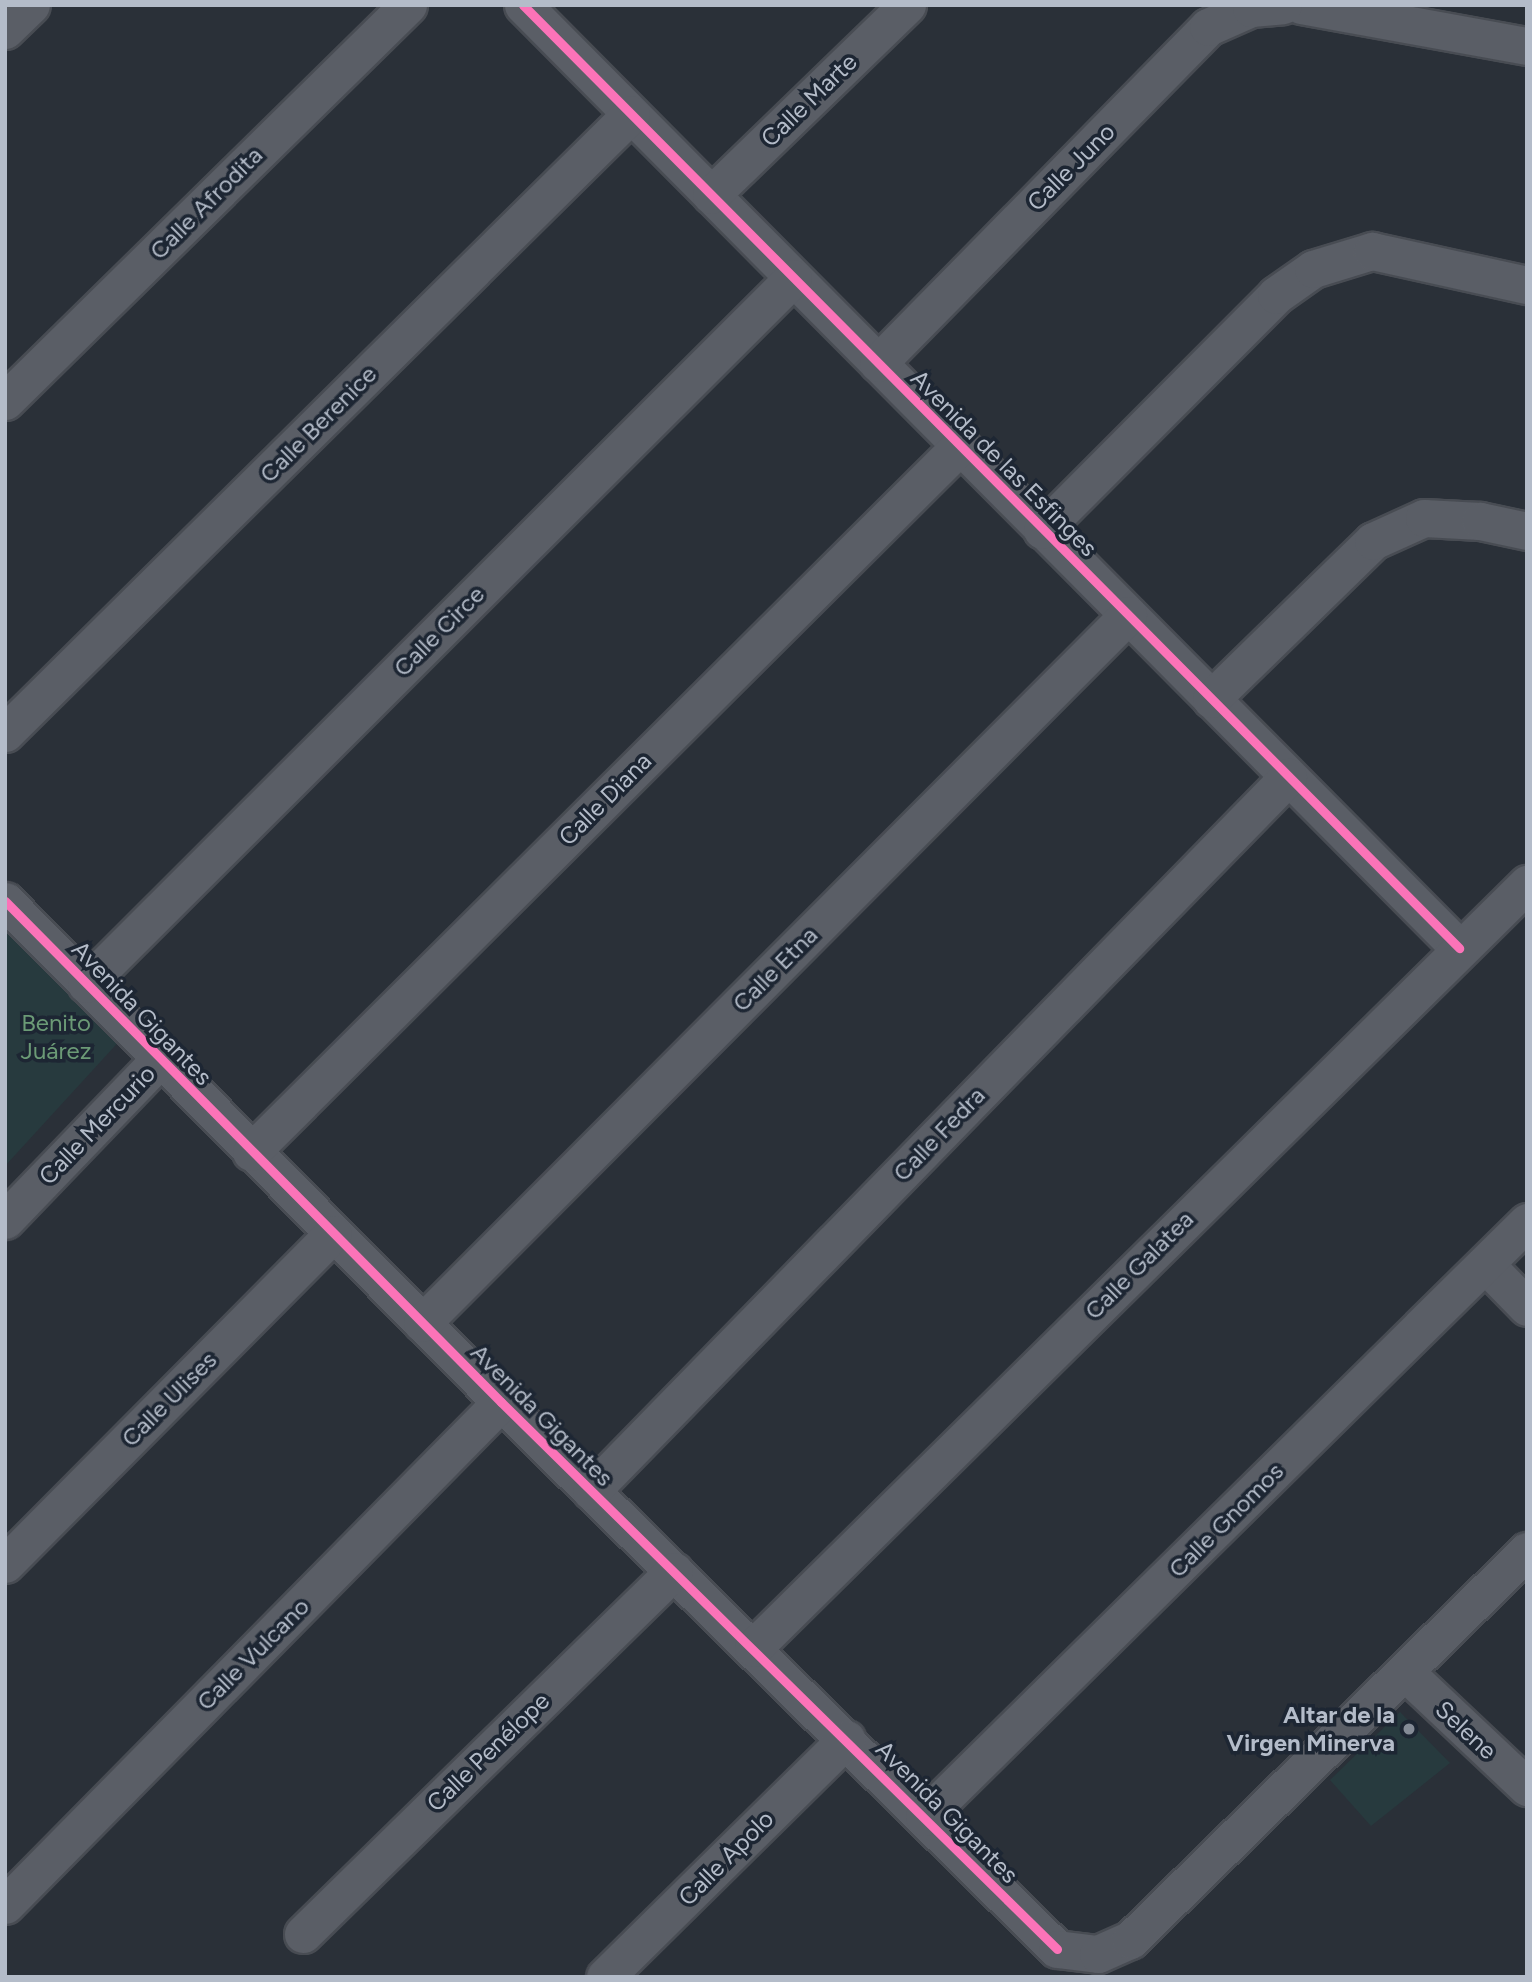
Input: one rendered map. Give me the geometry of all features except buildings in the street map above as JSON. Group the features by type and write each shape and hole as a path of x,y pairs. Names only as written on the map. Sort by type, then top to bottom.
{"street":[{"path":"5,30 31,5"},
{"name":"Calle Afrodita","path":"5,401 408,5"},
{"name":"Calle Marte","path":"711,195 907,5"},
{"name":"Calle Juno","path":"878,363 1209,27 1251,8 1283,5"},
{"path":"1301,5 1527,46"},
{"name":"Avenida de las Esfinges","path":"534,9 631,114 1459,948"},
{"name":"Calle Berenice","path":"5,733 631,114"},
{"path":"1042,530 1276,295 1313,269 1371,251 1527,285"},
{"name":"Calle Circe","path":"86,984 793,278"},
{"name":"Calle Diana","path":"251,1152 960,446"},
{"path":"1211,699 1373,541 1424,518 1480,521 1527,531"},
{"name":"Calle Etna","path":"422,1323 1128,615"},
{"name":"Calle Fedra","path":"591,1491 1288,777"},
{"name":"Calle Galatea","path":"753,1648 1459,948 1527,884"},
{"name":"Avenida Gigantes","path":"5,901 501,1402 924,1817 1059,1963"},
{"name":"Calle Mercurio","path":"5,1220 160,1059"},
{"name":"Calle Gnomos","path":"924,1817 1527,1222"},
{"name":"Calle Ulises","path":"5,1564 333,1234"},
{"path":"1485,1264 1527,1307"},
{"name":"Calle Vulcano","path":"5,1905 501,1402"},
{"path":"1059,1963 1098,1954 1129,1940 1527,1551"},
{"name":"Calle Penélope","path":"303,1934 674,1571"},
{"name":"Selene","path":"1405,1672 1527,1787"},
{"name":"Calle Apolo","path":"605,1977 846,1739"}],"green space":[{"name":"Benito Juárez","path":"5,913 124,1036 5,1166"},
{"path":"1400,1712 1450,1763 1371,1826 1330,1780"}],"cycle path":[{"path":"523,5 1459,948"},
{"path":"5,901 501,1402 1057,1949"}],"place":[{"name":"Altar de la Virgen Minerva","path":"1409,1729"}]}
